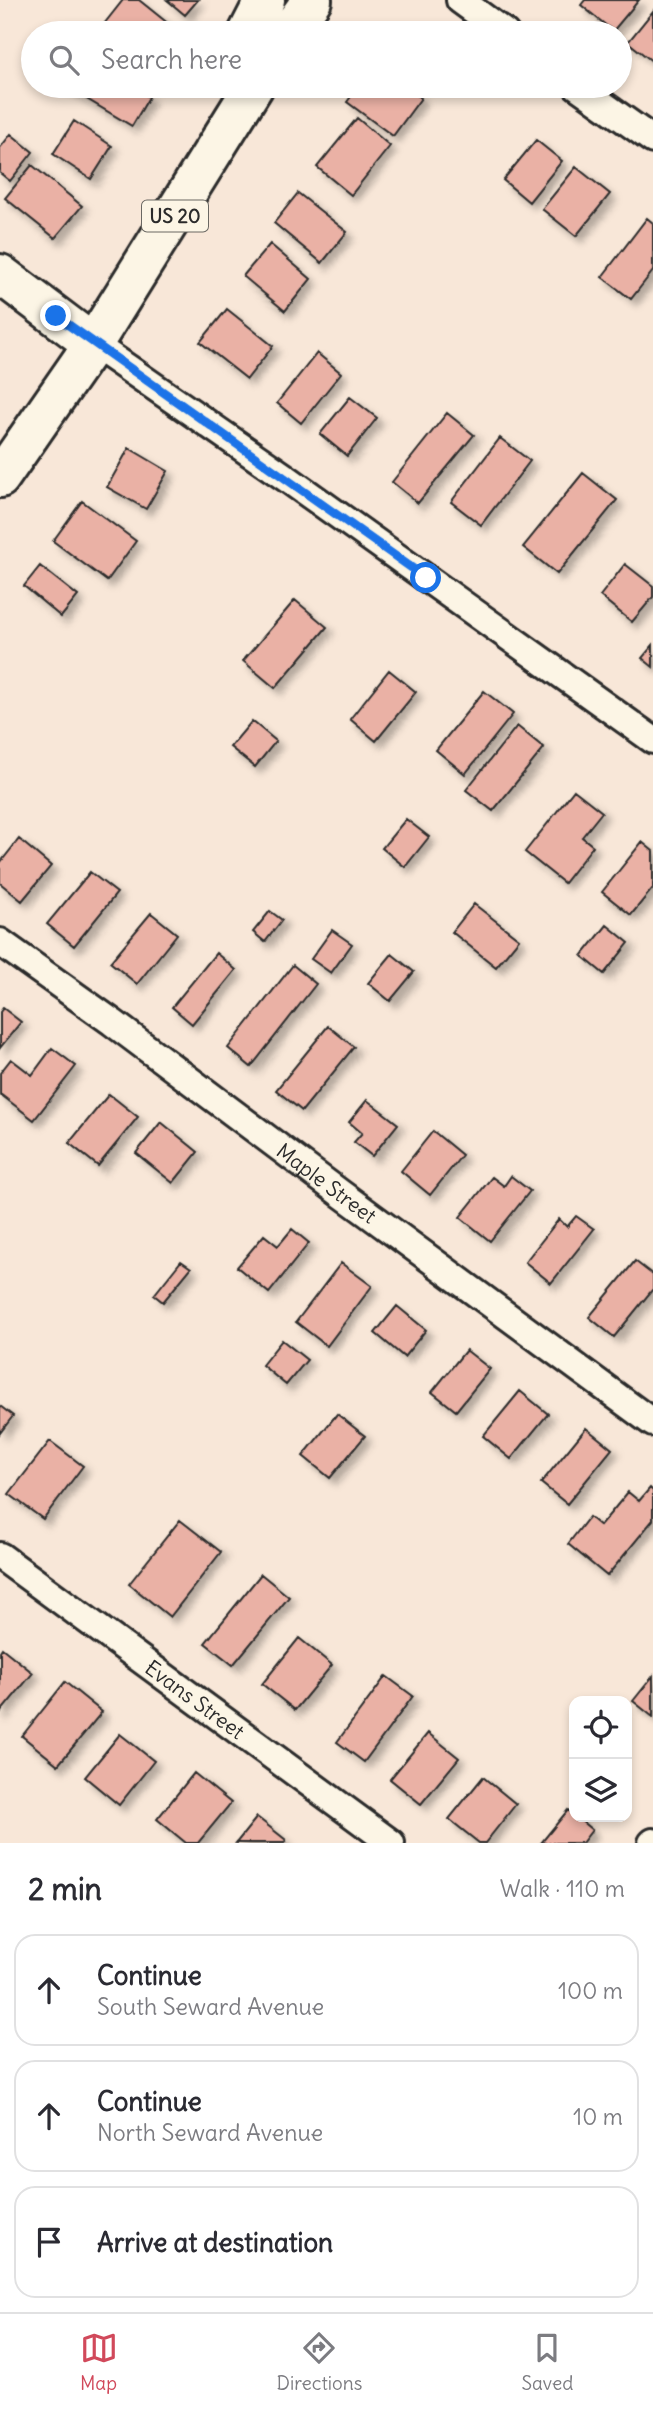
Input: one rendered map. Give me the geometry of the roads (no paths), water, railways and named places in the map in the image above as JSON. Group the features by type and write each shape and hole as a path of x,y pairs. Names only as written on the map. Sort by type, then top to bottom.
{"main road":[{"path":"254,21 265,0"},
{"path":"297,21 312,0"},
{"name":"US 20","path":"93,344 216,98"},
{"name":"US 20","path":"0,478 93,344 247,98"},
{"path":"0,274 93,344"}],"street":[{"path":"460,0 489,21"},
{"path":"594,98 653,140"},
{"path":"93,344 279,472 653,740"},
{"name":"Maple Street","path":"0,942 653,1423"},
{"name":"Evans Street","path":"0,1556 391,1843"}]}
